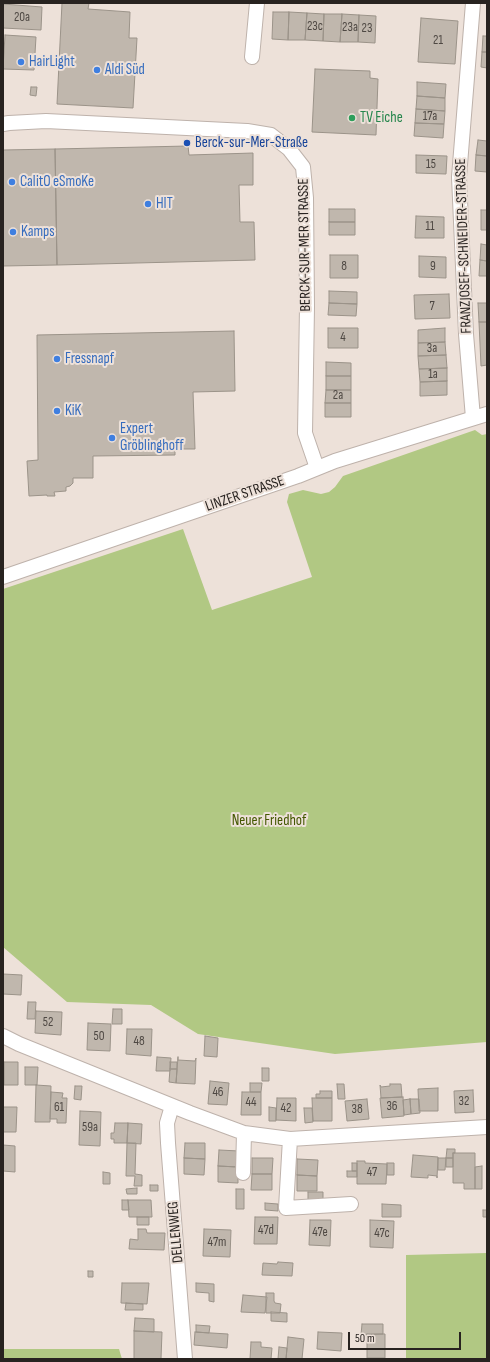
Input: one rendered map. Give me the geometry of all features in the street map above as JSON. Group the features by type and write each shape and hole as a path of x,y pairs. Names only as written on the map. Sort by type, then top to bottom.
{"street":[{"path":"252,57 257,3"},
{"name":"FRANZJOSEF-SCHNEIDER-STRASSE","path":"473,3 459,177 466,334 473,418"},
{"name":"BERCK-SUR-MER STRASSE","path":"3,124 46,121 247,131 271,135 289,149 303,168 306,198 307,307 305,433 317,468"},
{"name":"LINZER STRASSE","path":"3,576 298,476 317,468 434,429 487,414"},
{"path":"3,1036 19,1044 172,1106 244,1133 290,1139 487,1127"},
{"name":"DELLENWEG","path":"172,1106 167,1123 168,1143 185,1359"},
{"path":"243,1173 244,1133"},
{"path":"290,1139 286,1208 351,1204"}],"green space":[{"name":"Neuer Friedhof","path":"475,430 482,435 487,434 487,1042 335,1054 198,1034 151,1005 67,1002 3,947 3,589 183,529 212,610 312,577 287,502 289,494 303,490 321,494 329,492 335,487 343,476"},
{"path":"487,1253 487,1359 406,1359 406,1255"},
{"path":"3,1349 119,1349 122,1359 3,1359"}],"building":[{"name":"Aldi Süd","path":"62,3 89,3 88,9 130,12 129,38 137,38 133,108 57,104"},
{"path":"3,4 42,7 41,30 3,28"},
{"path":"273,12 289,12 288,40 272,39"},
{"path":"289,12 307,13 305,40 288,40"},
{"path":"307,13 324,14 323,41 305,40"},
{"path":"324,14 342,14 340,42 323,41"},
{"path":"342,14 359,15 358,42 340,42"},
{"path":"359,15 376,16 375,43 358,42"},
{"path":"421,18 458,21 455,64 418,62"},
{"path":"5,35 36,37 34,70 3,69"},
{"path":"483,36 487,36 487,52 482,52"},
{"path":"482,52 487,52 487,68 481,67"},
{"path":"315,69 370,71 370,78 378,79 376,135 312,132"},
{"path":"417,82 446,84 445,98 417,96"},
{"path":"31,87 37,87 36,96 30,95"},
{"path":"417,96 445,98 445,111 416,109"},
{"path":"416,109 445,111 444,124 415,123"},
{"path":"415,123 444,124 443,138 414,136"},
{"path":"478,140 487,141 487,156 476,155"},
{"name":"HIT","path":"188,146 189,155 253,153 253,185 239,185 240,222 254,222 255,260 57,265 55,149"},
{"path":"55,149 57,265 3,266 3,150"},
{"path":"416,155 447,156 446,174 416,173"},
{"path":"476,155 487,156 487,172 475,171"},
{"path":"329,209 355,209 355,222 329,222"},
{"path":"481,210 487,210 487,230 481,230"},
{"path":"416,216 444,217 444,238 415,238"},
{"path":"329,222 355,222 355,235 329,235"},
{"path":"481,244 487,245 487,261 480,260"},
{"path":"330,255 358,255 358,278 330,278"},
{"path":"419,256 446,257 446,278 419,277"},
{"path":"480,260 487,261 487,276 479,276"},
{"path":"329,291 357,292 357,304 329,303"},
{"path":"449,294 450,318 415,319 414,295"},
{"path":"329,303 357,304 356,316 328,315"},
{"path":"478,303 487,303 487,322 479,322"},
{"path":"479,322 487,322 487,365 481,366"},
{"path":"328,328 358,328 358,348 328,348"},
{"path":"445,328 445,342 418,343 418,330"},
{"path":"234,331 235,391 193,392 195,449 175,449 175,455 93,456 93,478 73,478 73,483 66,487 66,491 54,492 55,496 29,496 27,461 38,460 37,335"},
{"path":"445,342 446,355 418,356 418,343"},
{"path":"446,355 447,368 419,369 418,356"},
{"path":"326,362 351,363 351,376 326,376"},
{"path":"447,368 447,381 420,382 419,369"},
{"path":"326,376 351,376 351,390 326,390"},
{"path":"447,381 447,395 420,396 420,382"},
{"path":"326,390 351,390 351,403 325,403"},
{"path":"325,403 351,403 351,417 325,417"},
{"path":"3,974 22,975 21,995 3,994"},
{"path":"28,1002 36,1002 35,1019 27,1019"},
{"path":"113,1009 122,1009 122,1024 112,1024"},
{"path":"36,1011 62,1012 61,1035 35,1033"},
{"path":"88,1023 111,1024 110,1051 87,1050"},
{"path":"127,1029 152,1029 151,1056 126,1054"},
{"path":"205,1036 218,1038 217,1057 204,1056"},
{"path":"157,1057 171,1058 170,1071 156,1071"},
{"path":"178,1057 178,1060 195,1061 196,1058 195,1084 176,1083"},
{"path":"4,1062 18,1062 18,1085 4,1085"},
{"path":"170,1062 177,1062 177,1069 170,1069"},
{"path":"25,1067 38,1067 37,1085 25,1085"},
{"path":"262,1068 269,1068 269,1081 262,1081"},
{"path":"170,1069 177,1069 176,1083 169,1082"},
{"path":"210,1081 229,1083 227,1105 208,1104"},
{"path":"250,1083 262,1083 261,1092 250,1092"},
{"path":"337,1084 344,1084 345,1099 338,1099"},
{"path":"390,1084 401,1084 402,1097 381,1098 380,1085 381,1087 390,1086"},
{"path":"36,1085 51,1086 50,1122 35,1122"},
{"path":"75,1086 82,1086 81,1100 74,1099"},
{"path":"438,1088 438,1111 419,1111 418,1089"},
{"path":"473,1090 474,1112 455,1113 454,1091"},
{"path":"320,1091 332,1091 332,1098 316,1098 316,1094 320,1094"},
{"path":"51,1092 63,1093 62,1098 67,1098 66,1123 57,1123 57,1119 50,1119"},
{"path":"242,1092 261,1092 261,1115 241,1115"},
{"path":"403,1097 404,1116 382,1118 380,1098"},
{"path":"277,1098 296,1098 296,1121 276,1120"},
{"path":"312,1098 332,1098 332,1121 313,1121"},
{"path":"367,1099 369,1119 347,1121 345,1101"},
{"path":"410,1099 411,1114 404,1115 403,1100"},
{"path":"410,1099 419,1099 420,1113 411,1114"},
{"path":"3,1107 17,1107 16,1132 3,1132"},
{"path":"269,1107 276,1108 276,1121 269,1121"},
{"path":"304,1108 312,1108 313,1122 305,1123"},
{"path":"80,1111 101,1112 100,1146 79,1145"},
{"path":"115,1123 128,1123 127,1143 114,1143 114,1139 111,1139 111,1133 114,1133"},
{"path":"128,1123 142,1124 141,1144 127,1143"},
{"path":"127,1143 136,1143 135,1174 142,1175 142,1186 134,1186 135,1176 126,1176"},
{"path":"185,1143 205,1143 205,1159 184,1158"},
{"path":"3,1145 15,1146 15,1172 3,1171"},
{"path":"447,1149 455,1149 453,1158 446,1158"},
{"path":"219,1150 239,1151 238,1167 218,1166"},
{"path":"453,1153 475,1153 475,1189 464,1189 464,1183 453,1183"},
{"path":"413,1155 438,1157 437,1178 437,1176 428,1175 428,1178 411,1177"},
{"path":"184,1158 205,1159 204,1175 184,1174"},
{"path":"252,1158 273,1158 272,1174 252,1174"},
{"path":"438,1158 446,1158 445,1170 438,1170"},
{"path":"446,1158 453,1158 453,1167 446,1167"},
{"path":"297,1159 318,1160 317,1176 297,1175"},
{"path":"357,1161 387,1164 386,1184 357,1184"},
{"path":"352,1163 357,1163 357,1171 352,1171"},
{"path":"387,1163 394,1163 394,1175 387,1175"},
{"path":"218,1166 238,1167 238,1183 218,1182"},
{"path":"482,1166 482,1189 475,1189 475,1167"},
{"path":"347,1171 357,1171 357,1177 347,1177"},
{"path":"103,1172 110,1173 110,1184 103,1184"},
{"path":"252,1174 272,1174 272,1190 251,1190"},
{"path":"297,1175 317,1176 317,1191 297,1191"},
{"path":"150,1185 158,1185 158,1191 150,1191"},
{"path":"137,1188 137,1194 127,1194 126,1189"},
{"path":"236,1189 244,1189 244,1209 236,1209"},
{"path":"308,1192 323,1192 323,1202 308,1202"},
{"path":"122,1200 128,1200 129,1210 122,1210"},
{"path":"128,1200 151,1200 152,1217 129,1217"},
{"path":"265,1203 278,1204 278,1211 265,1210"},
{"path":"382,1204 401,1205 401,1217 382,1217"},
{"path":"483,1210 487,1210 487,1217 483,1217"},
{"path":"137,1217 149,1217 149,1225 137,1225"},
{"path":"255,1217 278,1217 277,1244 254,1244"},
{"path":"310,1220 331,1220 330,1246 309,1245"},
{"path":"370,1220 394,1221 393,1248 370,1247"},
{"path":"138,1229 146,1229 147,1233 165,1233 164,1250 129,1249 130,1239 138,1240"},
{"path":"204,1229 231,1230 230,1257 203,1256"},
{"path":"278,1262 293,1263 292,1276 262,1275 263,1263 277,1264"},
{"path":"88,1271 93,1271 93,1277 88,1277"},
{"path":"122,1283 149,1283 147,1304 121,1303"},
{"path":"196,1283 214,1284 214,1302 209,1301 209,1293 196,1292"},
{"path":"266,1293 274,1293 275,1303 281,1304 280,1313 266,1313"},
{"path":"243,1295 267,1297 265,1313 241,1312"},
{"path":"126,1303 143,1304 143,1310 125,1310"},
{"path":"271,1312 287,1313 287,1322 271,1321"},
{"path":"135,1318 154,1319 154,1332 134,1331"},
{"path":"362,1324 383,1324 383,1334 361,1335"},
{"path":"196,1325 210,1326 209,1333 196,1332"},
{"path":"134,1331 162,1332 161,1359 134,1359"},
{"path":"195,1332 228,1334 227,1348 194,1345"},
{"path":"318,1332 342,1333 341,1351 317,1349"},
{"path":"367,1334 385,1334 385,1358 367,1358"},
{"path":"288,1337 304,1339 302,1359 286,1359"},
{"path":"251,1342 261,1342 261,1347 272,1348 271,1359 250,1359"},
{"path":"279,1347 287,1348 286,1359 278,1359"}],"place":[{"name":"HairLight","path":"21,62"},
{"name":"Aldi Süd","path":"97,70"},
{"name":"TV Eiche","path":"352,118"},
{"name":"Berck-sur-Mer-Straße","path":"187,143"},
{"name":"CalitO eSmoKe","path":"12,182"},
{"name":"HIT","path":"148,204"},
{"name":"Kamps","path":"13,232"},
{"name":"Fressnapf","path":"57,359"},
{"name":"KiK","path":"57,411"},
{"name":"Expert Gröblinghoff","path":"112,438"}]}
